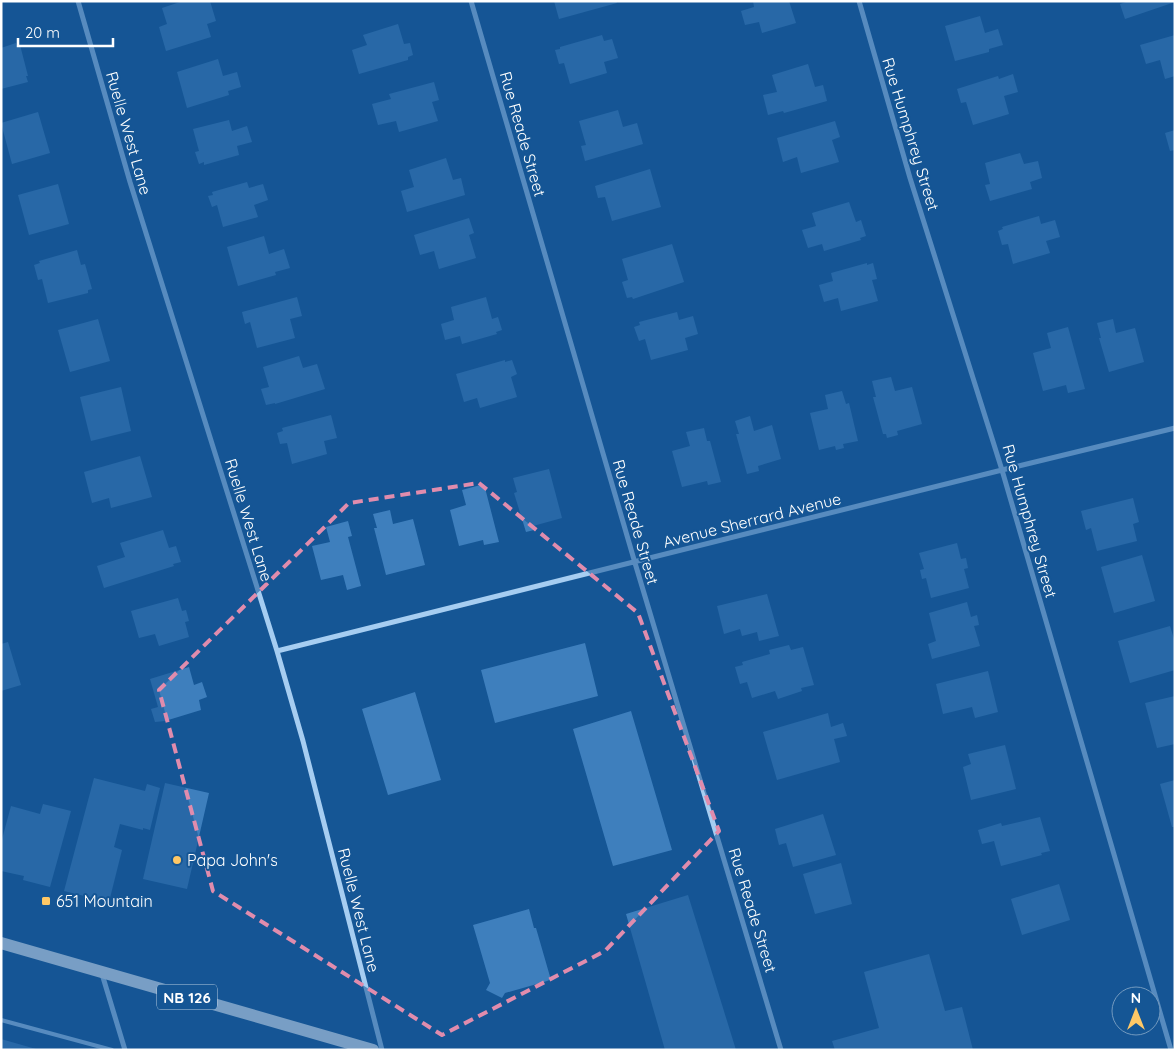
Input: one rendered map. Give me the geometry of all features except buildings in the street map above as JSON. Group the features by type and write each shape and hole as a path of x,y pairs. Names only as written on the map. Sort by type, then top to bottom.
{"main road":[{"name":"NB 126","path":"1,943 104,978 373,1050"}],"street":[{"name":"Ruelle West Lane","path":"78,1 130,182 278,651 382,1050"},
{"name":"Rue Reade Street","path":"471,1 635,563 781,1050"},
{"name":"Rue Humphrey Street","path":"859,1 910,178 1002,470 1171,1050"},
{"name":"Avenue Sherrard Avenue","path":"278,651 1175,428"},
{"path":"104,978 125,1050"}],"lane":[{"path":"1,1020 112,1050"}],"highlighted area":[{"path":"479,483 638,613 719,831 605,951 442,1035 213,891 159,690 349,503"}],"place":[{"name":"Papa John's","path":"177,860"},
{"name":"651 Mountain","path":"46,901"}]}
